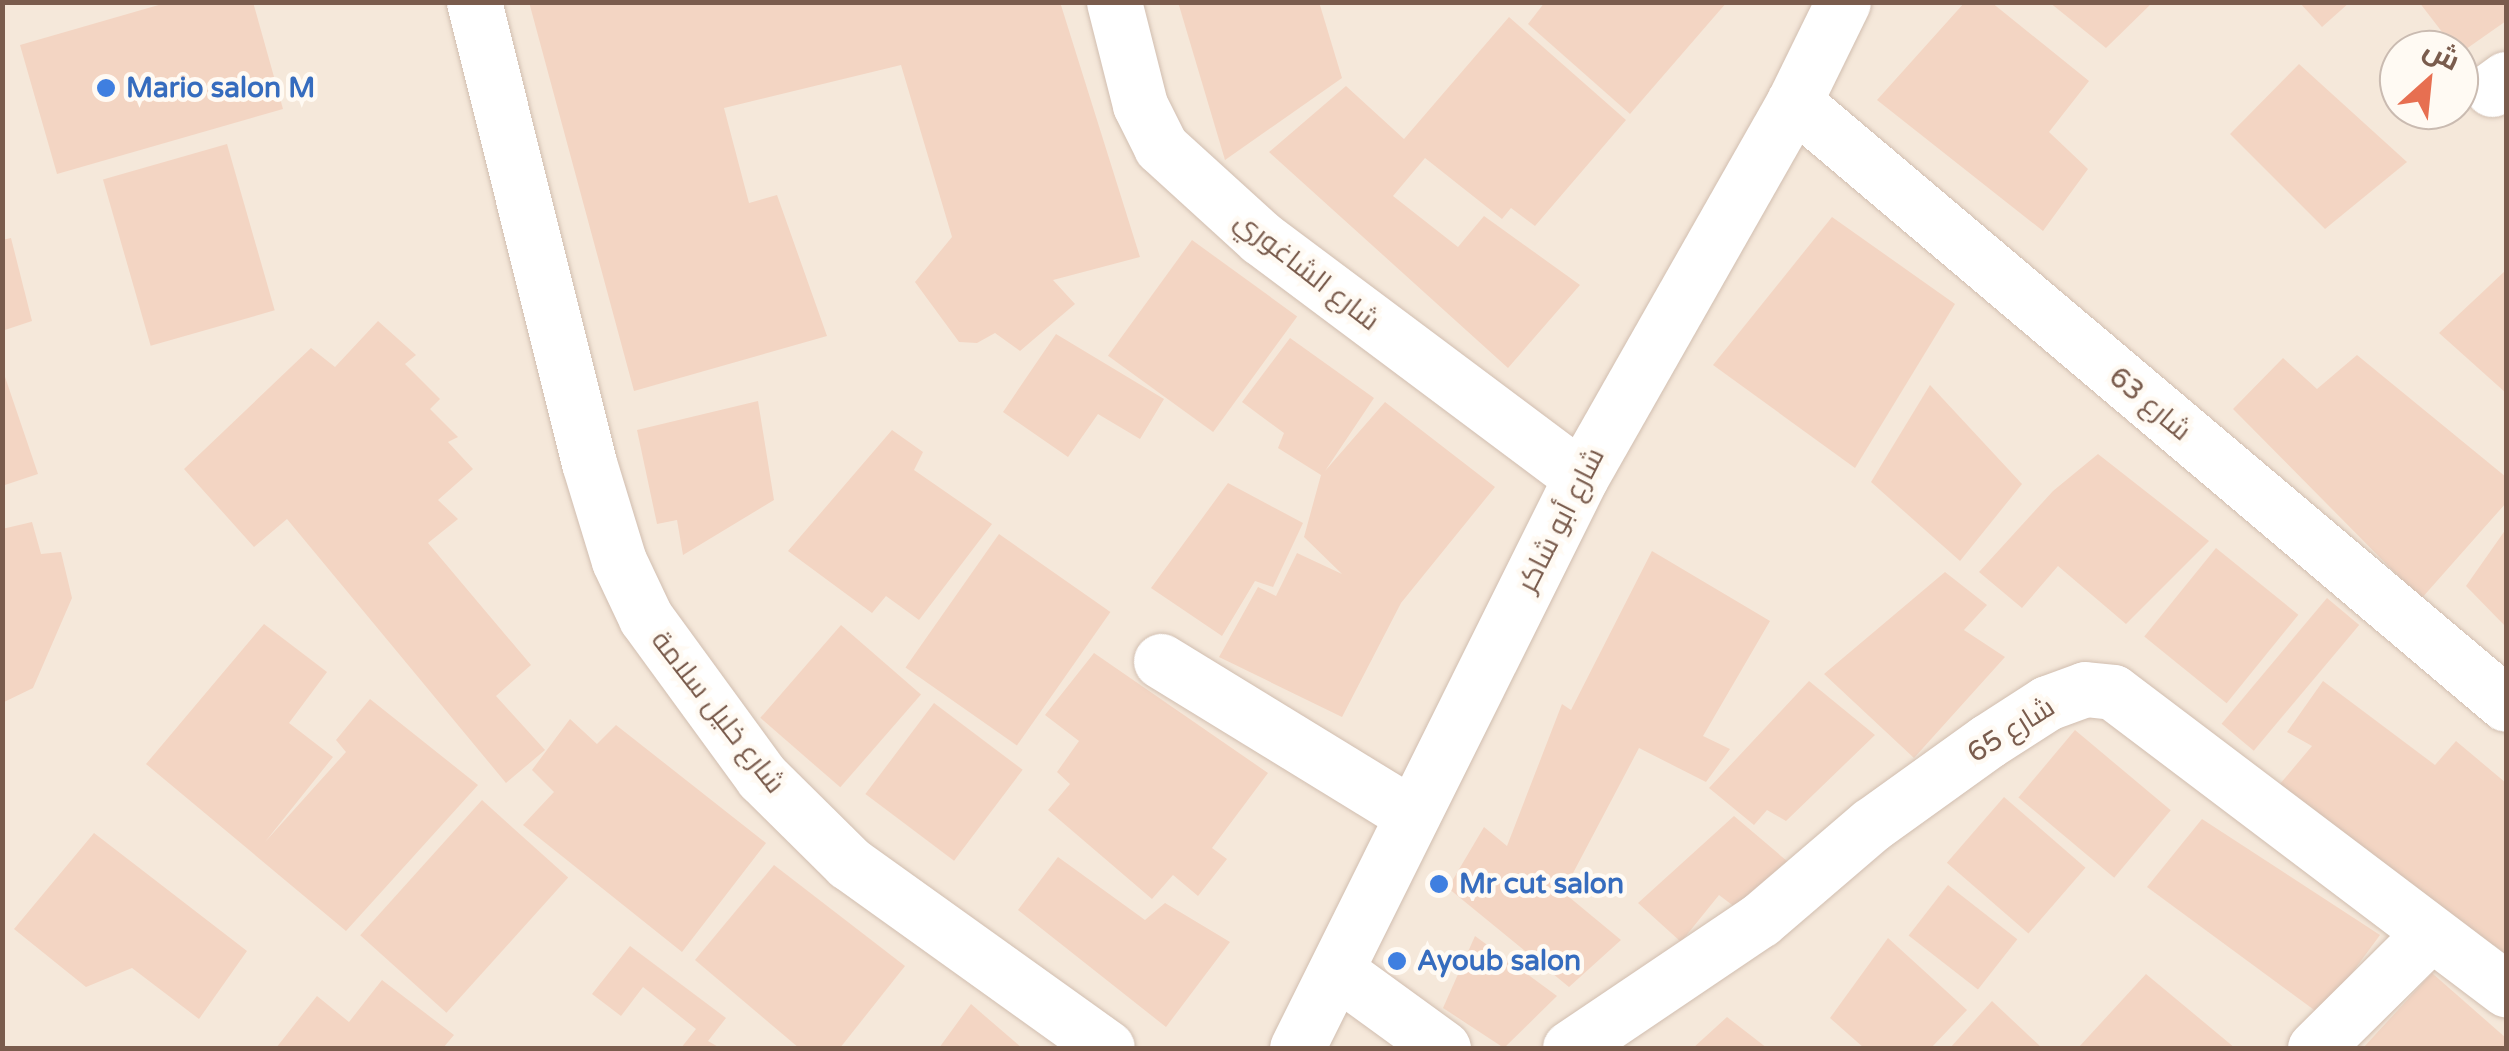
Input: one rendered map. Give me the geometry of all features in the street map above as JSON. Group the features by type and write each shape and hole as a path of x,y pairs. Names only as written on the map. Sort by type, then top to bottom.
{"street":[{"name":"شارع خليل سلامة","path":"474,2 589,463 620,561 646,618 762,777 849,863 1107,1048"},
{"name":"شارع الشاغوري","path":"1114,2 1140,106 1162,146 1261,238 1581,477"},
{"name":"شارع أبو شاكر","path":"1297,1048 1581,477 1794,102 1843,2"},
{"name":"شارع 63","path":"1794,102 2506,704"},
{"path":"1161,662 1412,815"},
{"name":"شارع 65","path":"1570,1048 1760,920 1870,825 1988,741 2047,703 2085,690 2113,692 2428,936 2506,989"},
{"path":"2316,1048 2428,936"},
{"path":"1337,971 1443,1048"}],"shaded area":[{"path":"3,3 2506,3 2506,1048 3,1048"}],"building":[{"path":"169,2 253,2 283,109 57,174 20,45"},
{"path":"529,2 1060,2 1140,257 1053,280 1075,304 1020,351 995,333 977,343 959,342 915,282 952,237 901,65 724,108 749,203 777,195 827,336 634,391"},
{"path":"1178,2 1319,2 1342,78 1225,160"},
{"path":"1545,2 1727,2 1630,114 1528,24"},
{"path":"1965,2 1991,2 2089,81 2049,132 2088,169 2043,231 1877,100"},
{"path":"2049,2 2153,2 2106,48"},
{"path":"2299,2 2350,2 2322,27"},
{"path":"2419,2 2506,2 2506,21 2479,40 2479,30 2441,30"},
{"path":"1509,17 1626,120 1535,226 1511,208 1502,219 1425,158 1393,196 1458,247 1484,216 1580,285 1508,368 1269,152 1346,86 1404,139"},
{"path":"2299,64 2407,162 2325,229 2230,134"},
{"path":"227,144 275,310 151,346 103,180"},
{"path":"1832,217 1955,304 1855,468 1713,365"},
{"path":"11,238 32,321 2,331 2,240"},
{"path":"1192,240 1297,316 1213,432 1108,356"},
{"path":"2506,270 2506,393 2439,333"},
{"path":"378,321 416,355 405,364 440,399 430,409 458,437 448,442 473,469 438,500 458,519 428,543 531,665 496,696 545,750 506,783 287,519 254,547 184,469 311,348 335,367"},
{"path":"1056,334 1164,399 1140,439 1098,414 1068,457 1003,412"},
{"path":"1290,338 1374,398 1325,471 1385,402 1495,487 1401,603 1342,717 1219,657 1258,587 1276,596 1297,553 1342,574 1304,537 1321,475 1278,448 1284,433 1242,402"},
{"path":"2357,355 2506,477 2506,503 2421,599 2233,409 2283,358 2317,389"},
{"path":"2,368 38,474 2,486"},
{"path":"1930,385 2022,484 1960,561 1871,482"},
{"path":"758,401 774,500 683,555 677,520 657,524 637,430"},
{"path":"892,430 923,452 914,470 992,524 919,620 886,596 872,613 788,551"},
{"path":"2098,454 2209,541 2126,624 2058,566 2022,608 1979,572 2053,491"},
{"path":"1228,483 1303,523 1273,587 1255,581 1222,636 1151,588"},
{"path":"32,522 41,554 61,552 72,598 33,688 2,703 2,529"},
{"path":"2506,529 2506,627 2466,586"},
{"path":"999,534 1110,612 1017,746 906,668"},
{"path":"2216,548 2298,615 2227,703 2144,637"},
{"path":"1652,551 1770,621 1703,736 1730,749 1706,782 1639,748 1563,892 1621,940 1569,987 1448,888 1484,827 1507,846 1562,704 1571,710"},
{"path":"1945,572 1987,605 1964,630 2005,657 1914,758 1824,674"},
{"path":"2327,598 2359,625 2254,751 2222,724"},
{"path":"264,624 327,672 289,723 333,757 265,842 346,752 336,740 370,699 478,785 346,931 146,764"},
{"path":"841,625 921,695 840,787 760,718"},
{"path":"1094,653 1268,773 1212,848 1227,859 1198,896 1173,875 1152,899 1048,810 1070,784 1057,772 1079,741 1045,715"},
{"path":"1809,681 1875,735 1786,821 1767,810 1754,825 1709,788"},
{"path":"2323,681 2435,765 2456,741 2506,783 2506,954 2494,945 2489,952 2275,790 2312,746 2287,732"},
{"path":"934,703 1023,770 954,861 865,794"},
{"path":"570,719 597,744 616,725 766,843 682,952 523,825 554,792 532,770"},
{"path":"2075,730 2171,810 2114,878 2018,797"},
{"path":"2004,797 2086,868 2028,934 1947,863"},
{"path":"482,800 568,878 446,1013 360,935"},
{"path":"1734,816 1794,867 1748,917 1719,895 1681,942 1638,903"},
{"path":"2202,819 2380,935 2321,1015 2147,887"},
{"path":"94,833 247,951 199,1019 132,968 86,987 14,929"},
{"path":"1058,857 1145,920 1165,903 1230,942 1166,1027 1018,910"},
{"path":"774,865 905,966 840,1048 799,1048 695,960"},
{"path":"1948,885 2017,939 1978,990 1909,935"},
{"path":"1475,936 1557,996 1504,1048 1443,1008"},
{"path":"1888,938 1967,1010 1931,1048 1864,1048 1830,1018"},
{"path":"630,946 726,1018 708,1041 720,1048 681,1048 696,1029 643,987 621,1016 592,994"},
{"path":"2432,973 2506,1038 2506,1048 2363,1048"},
{"path":"2146,974 2235,1048 2078,1048"},
{"path":"382,980 454,1035 443,1048 276,1048 317,996 349,1022"},
{"path":"1992,1001 2042,1048 1950,1048"},
{"path":"971,1004 1022,1048 939,1048"},
{"path":"1727,1017 1767,1048 1693,1048"}],"place":[{"name":"Mario salon M","path":"106,88"},
{"name":"Mr cut salon","path":"1439,884"},
{"name":"Ayoub salon","path":"1397,961"}]}
